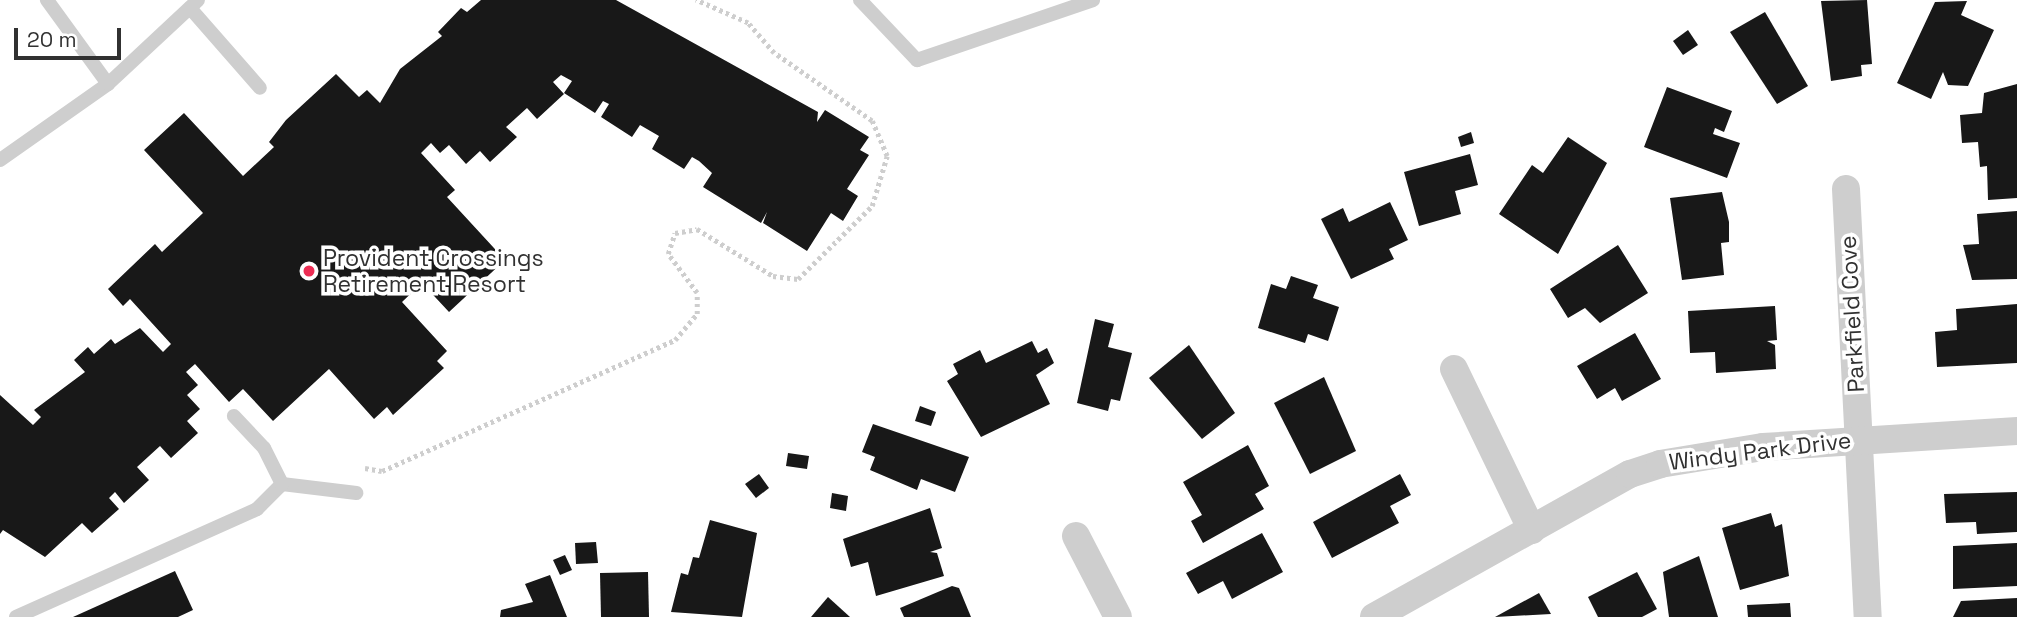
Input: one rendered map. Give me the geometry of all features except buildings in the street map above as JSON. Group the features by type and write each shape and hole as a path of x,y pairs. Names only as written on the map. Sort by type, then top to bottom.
{"street":[{"name":"Parkfield Cove","path":"1846,190 1868,617"},
{"path":"1454,369 1532,530"},
{"name":"Windy Park Drive","path":"1374,617 1630,474 1660,464 1858,439 2017,432"},
{"path":"1076,536 1118,617"}],"lane":[{"path":"47,0 108,84"},
{"path":"860,0 917,60 1093,0"},
{"path":"0,160 108,84 194,4 260,88"},
{"path":"234,415 264,448 282,484"},
{"path":"282,484 356,493"},
{"path":"16,617 257,509 282,484"}],"path":[{"path":"356,493 361,468 382,471 675,340 697,314 696,293 668,254 675,233 697,229 773,276 798,279 872,206 887,156 872,121 774,53 748,23 696,0"}],"place":[{"name":"Provident Crossings Retirement Resort","path":"309,271"}]}
